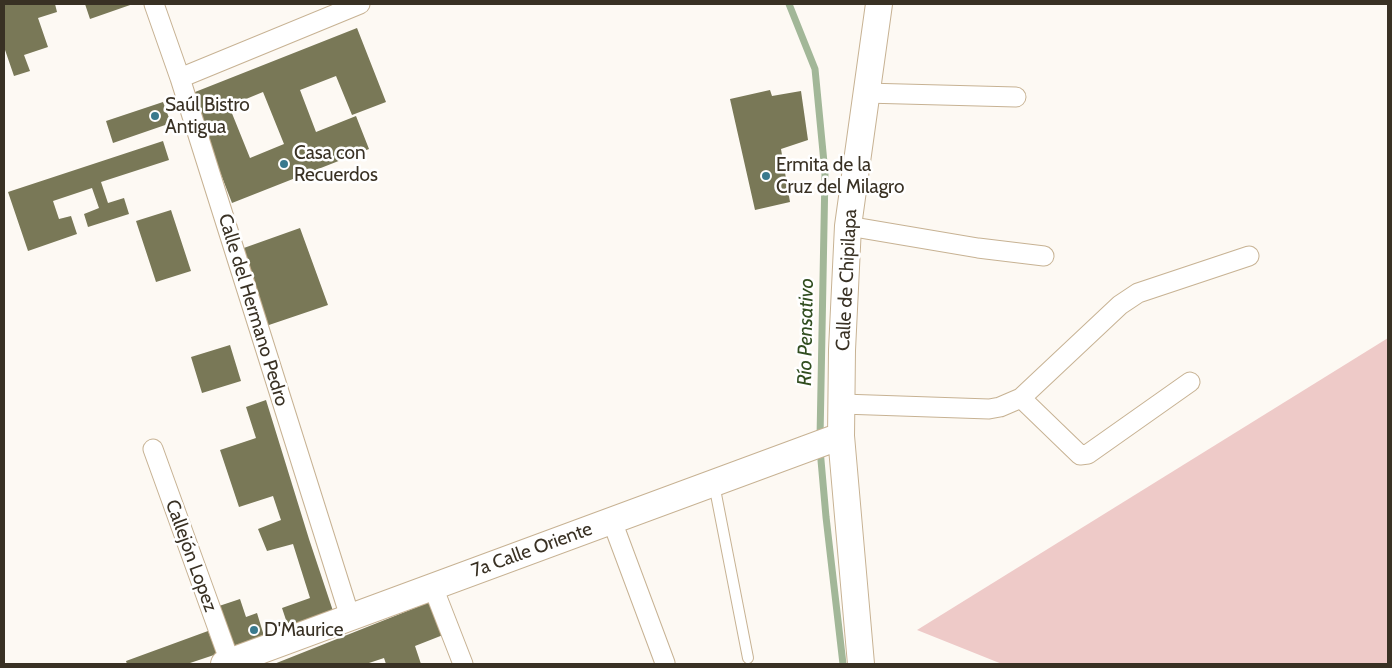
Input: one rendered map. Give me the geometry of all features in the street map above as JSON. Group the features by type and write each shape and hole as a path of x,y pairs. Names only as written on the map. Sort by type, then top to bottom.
{"main road":[{"name":"Calle de Chipilapa","path":"861,664 847,509 833,439 829,405 832,392 842,391 844,280 848,226 879,4"},
{"name":"7a Calle Oriente","path":"227,663 833,439"}],"street":[{"name":"Calle del Hermano Pedro","path":"154,4 180,78 350,617"},
{"path":"180,78 360,4"},
{"path":"865,94 1016,97"},
{"path":"848,226 978,248 1044,256"},
{"path":"842,391 989,409 1000,407 1020,398 1120,305 1138,293 1249,256"},
{"path":"1020,398 1080,455 1084,455 1190,382"},
{"name":"Callejón Lopez","path":"153,449 227,663"},
{"path":"612,520 664,664"},
{"path":"433,586 463,664"}],"lane":[{"path":"714,483 748,658"}],"shaded area":[{"path":"1388,338 1388,664 1002,664 917,630"}],"building":[{"path":"4,4 55,4 57,12 38,18 48,47 24,55 30,71 14,76 4,47"},
{"path":"85,4 133,4 90,19"},
{"path":"357,28 386,102 352,115 336,76 300,90 316,132 356,116 369,149 232,203 190,94","holes":["263,92 284,144 250,158 229,106"]},
{"name":"Ermita de la Cruz del Milagro","path":"770,90 772,96 801,91 808,140 781,149 790,202 755,210 730,99"},
{"path":"163,102 171,123 113,143 106,121"},
{"path":"163,141 169,160 101,182 108,203 124,198 129,214 88,227 84,214 99,208 92,188 53,201 59,219 71,216 77,234 28,251 8,192"},
{"path":"171,210 191,271 156,282 136,221"},
{"path":"300,228 328,305 266,326 241,249"},
{"path":"230,345 241,381 202,393 191,357"},
{"path":"266,400 333,611 288,626 282,608 310,598 293,544 267,551 258,529 281,520 273,496 239,507 220,450 256,438 246,407"},
{"path":"240,599 246,617 257,613 264,636 233,646 219,606"},
{"path":"430,602 443,635 415,646 421,664 386,664 384,658 366,664 274,664"},
{"path":"208,631 217,654 187,664 127,664 126,661"}],"waterway":[{"name":"Río Pensativo","path":"789,4 815,69 825,173 820,438"},
{"name":"Río Pensativo","path":"820,449 843,664"}],"place":[{"name":"Saúl Bistro Antigua","path":"155,116"},
{"name":"Casa con Recuerdos","path":"284,164"},
{"name":"Ermita de la Cruz del Milagro","path":"766,176"},
{"name":"D'Maurice","path":"254,630"}]}
